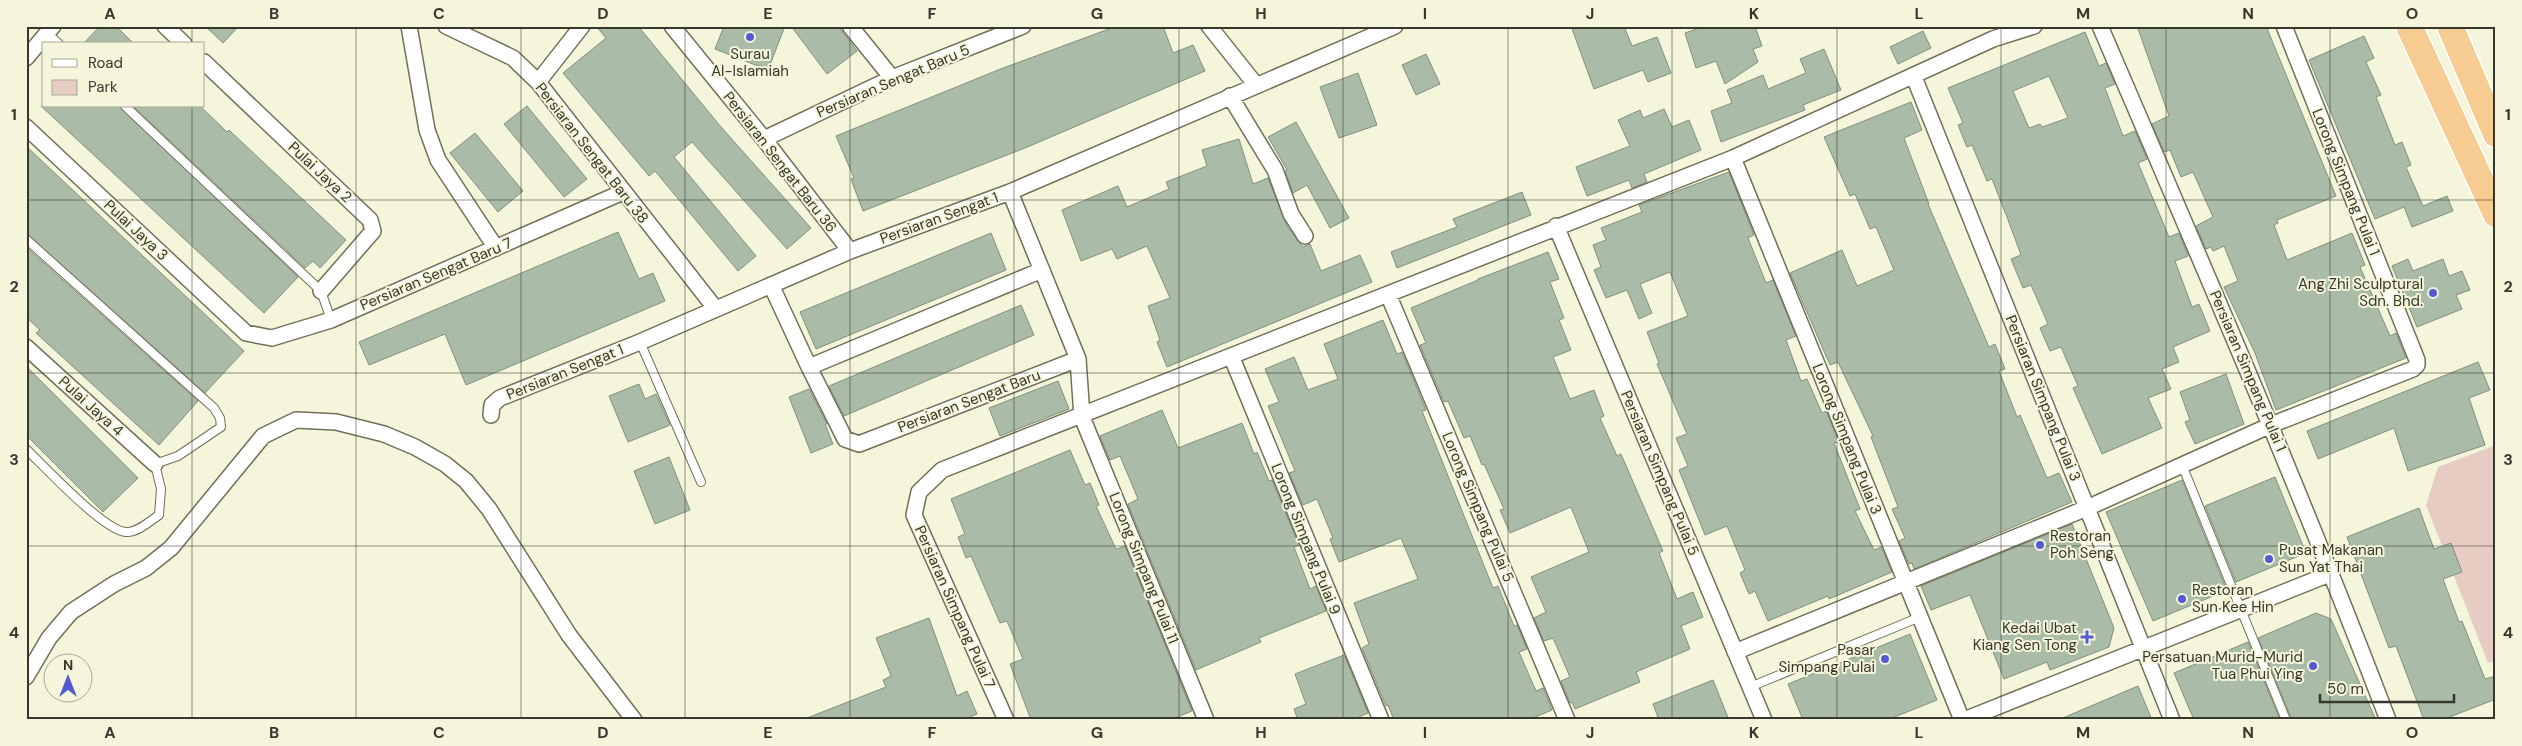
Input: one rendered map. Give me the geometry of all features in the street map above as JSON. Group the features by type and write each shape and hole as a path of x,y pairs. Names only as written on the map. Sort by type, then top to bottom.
{"highway":[{"path":"2409,26 2496,214"},
{"path":"2450,26 2496,134"}],"street":[{"path":"166,26 182,42"},
{"path":"409,26 427,130 438,160 496,248"},
{"name":"Persiaran Sengat Baru 38","path":"446,26 513,58 538,82 714,308"},
{"name":"Persiaran Sengat Baru 36","path":"672,26 764,139 850,251"},
{"path":"850,26 892,78"},
{"name":"Persiaran Sengat Baru 5","path":"764,139 892,78 1023,26"},
{"path":"1209,26 1256,85"},
{"path":"1082,417 1556,226 1733,158 1914,77 1990,33 2034,26"},
{"name":"Persiaran Simpang Pulai 1","path":"2100,26 2271,425 2332,573 2388,720"},
{"name":"Lorong Simpang Pulai 1","path":"2271,425 2413,369 2417,365 2284,26"},
{"name":"Persiaran Sengat 1","path":"491,414 492,405 500,398 640,342 714,308 850,251 1010,192 1392,27"},
{"path":"538,82 574,29"},
{"path":"26,58 50,30"},
{"name":"Pulai Jaya 2","path":"205,63 370,220 373,231 321,291"},
{"name":"Persiaran Simpang Pulai 3","path":"1914,77 2172,720"},
{"path":"1230,96 1275,170 1291,214 1305,236"},
{"name":"Pulai Jaya 3","path":"26,128 246,333"},
{"name":"Lorong Simpang Pulai 3","path":"1733,158 1963,720"},
{"name":"Persiaran Sengat Baru 7","path":"246,333 272,338 331,320 622,192"},
{"name":"Lorong Simpang Pulai 11","path":"1010,192 1078,359 1082,417 1206,720"},
{"name":"Persiaran Simpang Pulai 5","path":"1556,226 1764,720"},
{"path":"771,285 809,367 1042,270"},
{"name":"Lorong Simpang Pulai 5","path":"1388,294 1568,720"},
{"name":"Pulai Jaya 4","path":"26,347 155,464"},
{"name":"Lorong Simpang Pulai 9","path":"1232,358 1381,720"},
{"name":"Persiaran Sengat Baru","path":"809,367 845,439 859,444 1078,359"},
{"name":"Persiaran Simpang Pulai 7","path":"1006,720 914,515 919,492 942,470 1082,417"},
{"path":"26,677 49,638 71,612 114,584 146,568 171,548 263,436 296,420 336,422 384,434 415,448 445,464 466,481 489,509 569,635 634,720"},
{"path":"1735,652 2087,508 2271,425"},
{"path":"1963,720 2332,573"}],"lane":[{"path":"50,30 58,42"},
{"path":"127,108 321,291 331,320"},
{"path":"26,239 214,408 220,418 221,427 178,456 155,464 162,489 159,515 144,526 126,532 108,526 26,449"},
{"path":"640,342 700,482"},
{"path":"2182,465 2286,720"},
{"path":"1750,687 1920,617"}],"green space":[{"path":"2496,445 2496,660 2488,663 2426,505 2438,467"}],"building":[{"path":"100,26 116,26 132,42 85,42"},
{"path":"205,26 239,26 223,43"},
{"path":"596,26 638,26 721,127 811,228 787,249 692,142 674,157 756,256 738,271 655,171 649,176 563,73 606,38"},
{"name":"Surau Al-Islamiah","path":"724,26 785,26 768,70 715,49"},
{"path":"791,26 838,26 857,51 827,74"},
{"path":"1117,26 1163,26 1173,53 1193,45 1205,71 1025,148 863,211 851,179 854,178 836,136 998,70"},
{"path":"1571,26 1624,26 1632,46 1657,37 1671,73 1648,82 1643,70 1594,89"},
{"path":"1705,26 1755,26 1762,46 1753,49 1758,62 1725,84 1716,61 1696,68 1685,33"},
{"path":"2137,26 2266,26 2336,196 2277,220 2278,223 2274,225 2287,260 2352,233 2365,265 2360,267 2390,336 2396,333 2406,358 2276,410 2255,353 2224,287 2238,281 2224,246 2213,251 2211,247 2206,249 2196,226 2213,217 2193,172 2181,177 2170,150 2164,152 2152,124 2169,116"},
{"path":"1923,31 1931,48 1898,64 1890,47"},
{"path":"2085,32 2099,66 2106,63 2115,84 2105,88 2123,136 2135,131 2147,159 2138,163 2169,237 2179,233 2188,256 2175,261 2192,307 2199,304 2210,331 2173,347 2179,362 2162,369 2171,389 2148,398 2162,428 2102,454 2073,388 2078,386 2061,347 2050,351 2040,328 2048,324 2031,285 2023,288 2011,259 2021,255 2007,217 1992,179 1987,181 1972,145 1967,147 1958,125 1963,123 1948,88","holes":["2049,76 2068,118 2042,127 2040,124 2029,128 2013,91"]},
{"path":"2364,36 2374,58 2366,62 2381,95 2376,97 2395,145 2402,142 2411,165 2406,167 2423,206 2447,196 2453,211 2412,227 2404,207 2375,219 2309,60"},
{"path":"1824,49 1841,90 1803,105 1805,110 1721,142 1711,111 1732,103 1727,90 1763,75 1768,89 1806,73 1800,59"},
{"path":"1426,54 1440,84 1416,95 1402,65"},
{"path":"1358,73 1377,125 1339,138 1320,87"},
{"path":"1911,102 1922,130 1904,138 1928,204 1989,347 1995,344 2005,369 1999,371 2017,417 2020,415 2047,478 2059,473 2072,502 1914,569 1912,563 1909,564 1899,541 1905,538 1892,509 1898,507 1871,437 1873,436 1838,362 1830,365 1790,273 1842,250 1857,286 1894,270 1876,227 1870,229 1855,194 1850,196 1824,137"},
{"path":"527,106 587,179 564,197 504,124"},
{"path":"43,108 122,108 298,277 264,313"},
{"path":"135,108 202,108 227,132 229,130 346,240 320,268 313,261 305,268"},
{"path":"1664,109 1672,127 1689,120 1701,150 1644,174 1647,182 1632,188 1629,180 1587,196 1576,167 1630,146 1618,120 1640,110 1643,118"},
{"path":"1296,122 1349,218 1330,228 1307,185 1293,193 1285,171 1287,170 1268,137"},
{"path":"475,133 523,191 498,212 450,153"},
{"path":"1239,139 1253,184 1268,178 1287,226 1303,247 1310,244 1321,271 1360,255 1372,282 1167,367 1157,342 1160,340 1148,306 1170,298 1147,246 1117,259 1112,249 1081,261 1062,210 1118,186 1127,207 1169,189 1166,182 1207,166 1202,150"},
{"path":"26,146 244,351 205,393 26,233"},
{"path":"1729,172 1754,235 1748,238 1766,283 1773,280 1796,336 1786,340 1801,381 1807,379 1822,413 1826,411 1839,442 1834,443 1860,509 1855,511 1874,550 1881,547 1892,572 1829,599 1828,596 1768,621 1755,591 1749,594 1740,573 1745,570 1727,526 1705,535 1679,470 1688,466 1676,438 1687,434 1657,364 1659,363 1647,332 1688,316 1670,272 1640,284 1652,313 1639,319 1627,290 1606,298 1594,270 1601,267 1593,245 1606,240 1601,228 1642,212 1639,205"},
{"path":"1522,192 1531,215 1397,268 1391,252 1457,227 1453,219"},
{"path":"618,232 639,279 653,273 665,301 466,385 445,334 369,365 359,342"},
{"path":"991,233 1006,270 816,349 800,312"},
{"path":"26,247 198,401 159,445 36,333 40,330 26,317"},
{"path":"1548,252 1559,279 1550,282 1564,318 1559,320 1571,350 1553,357 1570,399 1594,390 1604,416 1600,418 1617,456 1621,454 1663,551 1659,553 1677,599 1693,592 1703,617 1681,626 1690,649 1636,672 1640,682 1575,709 1572,702 1570,703 1561,681 1570,677 1553,638 1544,641 1534,618 1546,612 1531,577 1589,552 1571,507 1510,533 1500,510 1504,509 1470,436 1464,438 1448,401 1444,402 1420,345 1426,343 1411,308"},
{"name":"Ang Zhi Sculptural Sdn. Bhd.","path":"2408,259 2413,271 2443,259 2449,276 2462,271 2470,290 2456,295 2462,309 2417,327 2392,266"},
{"path":"1021,305 1034,335 844,416 829,386"},
{"path":"1383,320 1397,354 1402,352 1426,410 1422,411 1493,588 1498,586 1514,626 1517,625 1527,649 1519,652 1536,691 1543,688 1552,710 1528,720 1394,720 1388,705 1386,706 1362,648 1369,644 1354,603 1418,579 1401,538 1339,562 1330,539 1333,538 1317,499 1303,505 1289,473 1295,471 1268,406 1279,402 1265,369 1294,357 1308,390 1338,379 1324,344"},
{"path":"2478,362 2490,390 2469,398 2485,445 2408,471 2394,428 2318,459 2307,431"},
{"path":"26,366 138,478 103,512 26,435"},
{"path":"2226,374 2244,424 2195,444 2185,422 2190,420 2180,392"},
{"path":"1058,381 1069,409 1000,436 989,408"},
{"path":"639,384 645,399 656,394 670,425 628,442 609,396"},
{"path":"809,389 827,424 825,424 833,444 811,453 789,397"},
{"path":"1162,410 1178,448 1242,423 1254,454 1257,452 1269,481 1272,480 1299,545 1294,547 1310,589 1316,586 1326,611 1259,638 1261,642 1196,670 1128,504 1138,499 1120,456 1110,460 1100,436"},
{"path":"1070,450 1085,485 1090,483 1099,505 1096,506 1116,549 1125,546 1192,711 1170,720 1031,720 1010,664 1023,659 1007,621 1000,623 971,556 966,558 958,537 965,534 951,499"},
{"path":"669,457 690,510 655,524 634,471"},
{"path":"2275,477 2306,553 2236,582 2205,506"},
{"path":"2182,480 2225,586 2216,590 2218,594 2153,621 2106,512"},
{"path":"2419,508 2434,549 2451,543 2462,572 2443,579 2459,622 2462,621 2485,679 2496,676 2496,699 2442,720 2424,720 2396,646 2389,648 2347,537"},
{"path":"2072,524 2114,628 2109,647 2050,670 2047,662 2004,679 1970,595 1931,610 1921,586"},
{"path":"2316,613 2331,619 2376,720 2292,720 2258,638"},
{"path":"929,618 957,696 967,691 977,714 963,720 802,720 886,687 883,680 891,676 876,638"},
{"name":"Pasar Simpang Pulai","path":"1910,634 1937,700 1887,720 1803,720 1788,684"},
{"path":"2248,642 2280,720 2194,720 2174,673"},
{"path":"1344,655 1368,713 1352,720 1298,720 1294,709 1306,704 1295,674"},
{"path":"1713,680 1729,720 1659,720 1653,704"},
{"path":"2138,686 2152,720 2058,720"}],"place":[{"name":"Surau Al-Islamiah","path":"750,37"},
{"name":"Ang Zhi Sculptural Sdn. Bhd.","path":"2433,293"},
{"name":"Restoran Poh Seng","path":"2040,545"},
{"name":"Pusat Makanan Sun Yat Thai","path":"2269,559"},
{"name":"Restoran Sun Kee Hin","path":"2182,599"},
{"name":"Kedai Ubat Kiang Sen Tong","path":"2087,637"},
{"name":"Pasar Simpang Pulai","path":"1885,659"},
{"name":"Persatuan Murid-Murid Tua Phui Ying","path":"2313,666"}]}
